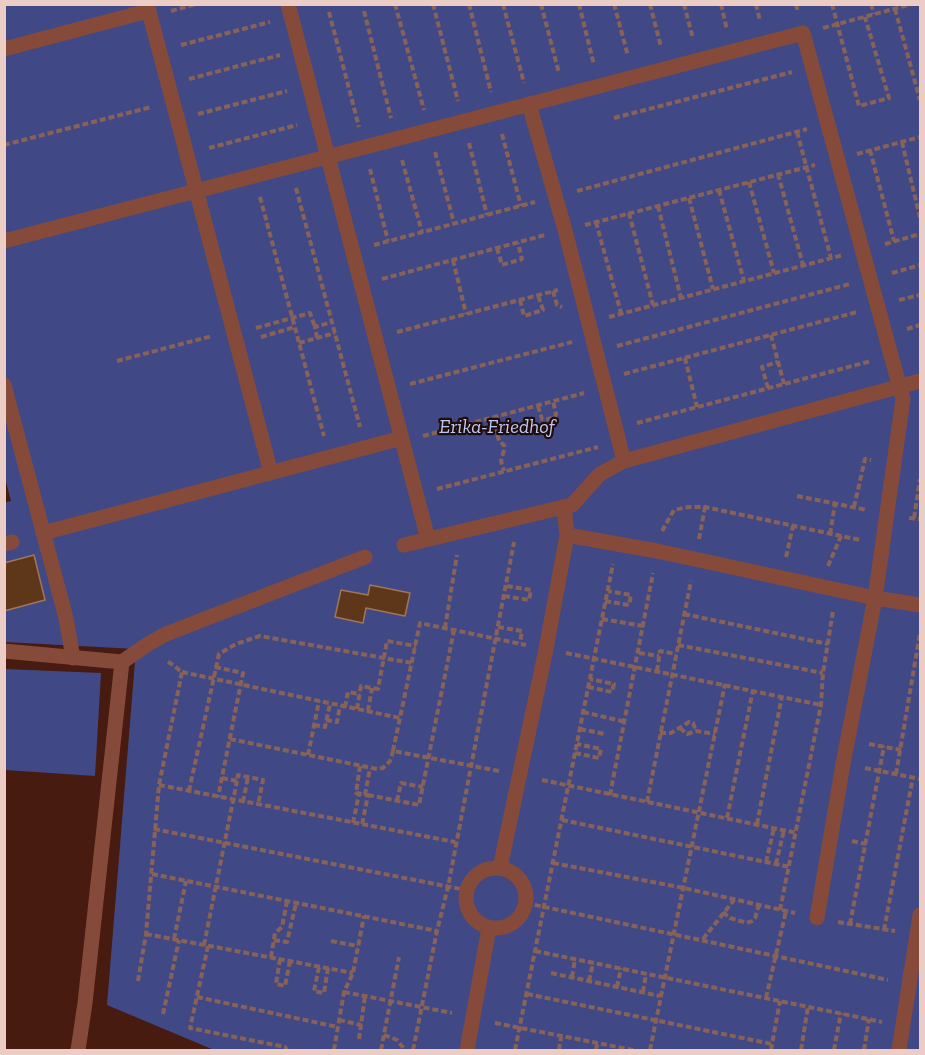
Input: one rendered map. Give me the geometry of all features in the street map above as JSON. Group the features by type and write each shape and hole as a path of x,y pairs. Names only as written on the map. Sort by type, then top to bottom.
{"lane":[{"path":"4,49 147,8 271,473"},
{"path":"289,11 428,539"},
{"path":"4,241 803,33 903,399 875,598 843,764 817,918"},
{"path":"529,104 565,230 624,460"},
{"path":"404,545 572,505 600,474 624,460 921,381"},
{"path":"4,385 66,618 74,658"},
{"path":"43,533 402,440"},
{"path":"500,868 546,649 567,534 564,507"},
{"path":"567,534 875,598 921,604"},
{"path":"4,651 122,662 166,634 365,557"},
{"path":"78,1050 122,662"},
{"path":"500,868 514,874 524,887 526,903 519,918 506,927 489,928 475,920 466,907 466,890 473,877 485,869 500,868"},
{"path":"899,1050 921,915"},
{"path":"467,1050 489,928"}],"path":[{"path":"503,4 529,104"},
{"path":"542,4 564,94"},
{"path":"579,4 599,86"},
{"path":"614,4 633,77"},
{"path":"650,4 667,68"},
{"path":"684,4 699,60"},
{"path":"832,4 859,106 889,98 865,17"},
{"path":"871,4 874,14"},
{"path":"803,33 910,5"},
{"path":"895,9 921,100"},
{"path":"159,51 289,11"},
{"path":"168,85 300,50"},
{"path":"614,118 813,66"},
{"path":"177,119 309,85"},
{"path":"4,145 172,101"},
{"path":"186,154 318,119"},
{"path":"353,251 828,123"},
{"path":"797,132 831,258"},
{"path":"362,285 921,137"},
{"path":"902,142 921,218"},
{"path":"870,150 894,241"},
{"path":"291,166 365,448"},
{"path":"778,174 802,265"},
{"path":"255,176 330,458"},
{"path":"749,182 774,273"},
{"path":"719,190 744,281"},
{"path":"689,198 713,289"},
{"path":"658,206 681,298"},
{"path":"629,213 653,305"},
{"path":"596,222 621,313"},
{"path":"592,337 621,313 921,234"},
{"path":"497,248 502,265 522,259 518,243"},
{"path":"453,260 466,314"},
{"path":"389,389 592,337 870,279 921,265"},
{"path":"376,338 579,284"},
{"path":"520,300 524,316 543,310 538,295"},
{"path":"402,440 538,406 685,358 921,295"},
{"path":"117,361 310,313 317,338"},
{"path":"315,327 332,322"},
{"path":"261,337 295,327"},
{"path":"299,343 335,333"},
{"path":"771,334 784,384"},
{"path":"416,494 504,471 698,407 892,355"},
{"path":"685,358 698,407"},
{"path":"768,388 762,366 778,362"},
{"path":"538,406 545,420 555,417 553,401"},
{"path":"494,417 499,441 504,445 501,461 504,471"},
{"path":"914,518 921,479"},
{"path":"797,496 921,519"},
{"path":"830,534 835,504"},
{"path":"646,802 705,507"},
{"path":"610,795 639,653 657,542 674,510 705,507 882,545"},
{"path":"412,1050 436,932 448,887 516,533 516,518"},
{"path":"783,578 793,526"},
{"path":"445,628 458,546 457,532"},
{"path":"780,910 821,705 828,644 830,588 828,564 841,536"},
{"path":"515,1050 617,543"},
{"path":"504,596 529,600 531,590 506,585"},
{"path":"605,601 629,605 631,595 608,591"},
{"path":"684,614 828,644"},
{"path":"602,619 644,626"},
{"path":"231,739 370,768 383,768 390,761 393,751 420,623 821,705"},
{"path":"498,627 522,631 520,643"},
{"path":"359,794 419,805 454,630"},
{"path":"896,774 921,633"},
{"path":"189,791 219,654 236,644 260,636 412,663"},
{"path":"357,709 361,686 378,689 387,641 416,646"},
{"path":"147,644 182,672 400,718"},
{"path":"678,645 823,673"},
{"path":"657,670 660,651 676,654"},
{"path":"639,653 659,656"},
{"path":"215,667 243,674 218,797"},
{"path":"138,981 146,934 159,785 182,672"},
{"path":"588,687 612,692 614,684 590,679"},
{"path":"650,1050 725,684"},
{"path":"368,711 372,688"},
{"path":"727,818 753,690"},
{"path":"345,707 348,692 360,694"},
{"path":"757,824 782,696"},
{"path":"308,755 319,701"},
{"path":"314,725 325,727 330,704"},
{"path":"326,720 336,722 340,705"},
{"path":"583,712 626,722"},
{"path":"660,733 671,733 689,722 693,723 696,731"},
{"path":"680,728 687,734 696,731 715,734"},
{"path":"580,729 605,734"},
{"path":"848,740 900,750"},
{"path":"575,753 599,758 601,749 577,744"},
{"path":"850,924 884,747"},
{"path":"393,751 797,833"},
{"path":"843,764 921,779"},
{"path":"353,824 359,794 356,793 360,766"},
{"path":"362,825 370,768"},
{"path":"258,805 263,780 238,775 190,1028 285,1047 286,1050"},
{"path":"243,802 248,777"},
{"path":"884,930 913,777"},
{"path":"222,778 237,781"},
{"path":"396,801 401,783 423,787"},
{"path":"159,785 455,843"},
{"path":"562,820 790,867"},
{"path":"766,862 774,828"},
{"path":"154,829 466,890"},
{"path":"776,864 783,830"},
{"path":"553,863 684,888 817,918 917,934"},
{"path":"152,874 436,932"},
{"path":"164,1014 186,881"},
{"path":"703,939 734,899"},
{"path":"271,957 275,933 282,927 287,901"},
{"path":"274,940 287,942 296,903"},
{"path":"526,903 910,985"},
{"path":"723,912 730,918 747,922 755,918 759,905"},
{"path":"766,998 786,911"},
{"path":"334,1050 344,992 353,974 364,916"},
{"path":"282,927 290,929"},
{"path":"146,934 353,974"},
{"path":"331,941 358,946"},
{"path":"536,951 903,1026"},
{"path":"381,1050 399,957"},
{"path":"280,959 276,984 285,986 290,961"},
{"path":"572,977 576,959"},
{"path":"589,981 593,963"},
{"path":"319,967 314,991 324,993 328,968"},
{"path":"617,987 621,968"},
{"path":"551,973 660,996"},
{"path":"643,992 646,974"},
{"path":"527,994 772,1044"},
{"path":"359,1039 365,996"},
{"path":"197,997 338,1027"},
{"path":"771,1050 780,1001"},
{"path":"801,1050 808,1007"},
{"path":"834,1050 841,1013"},
{"path":"864,1050 869,1019"},
{"path":"339,1020 361,1025"},
{"path":"384,1035 397,1040 405,1050"},
{"path":"559,1050 561,1037"},
{"path":"596,1050 597,1044"}],"green space":[{"name":"Erika-Friedhof","path":"4,5 920,5 920,1050 214,1050 107,1005 136,649 5,642 4,503 11,501 4,474"},
{"path":"5,669 101,673 95,776 5,770"}],"building":[{"path":"34,555 45,600 4,611 4,563"},
{"path":"370,585 410,593 405,616 366,608 363,623 335,617 341,590 368,595"}]}
